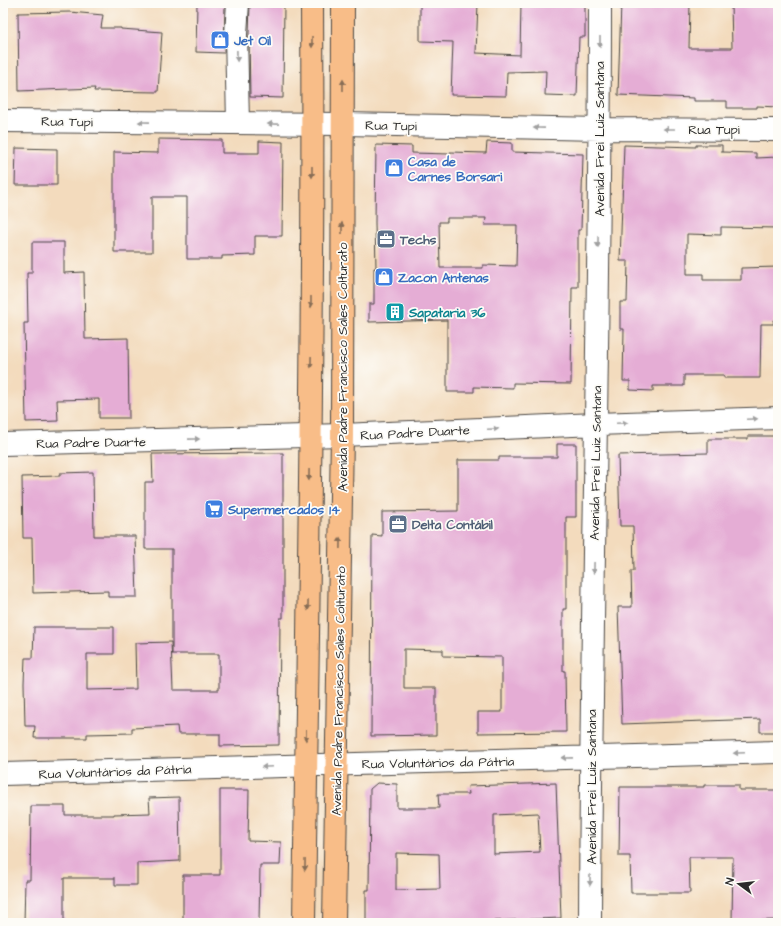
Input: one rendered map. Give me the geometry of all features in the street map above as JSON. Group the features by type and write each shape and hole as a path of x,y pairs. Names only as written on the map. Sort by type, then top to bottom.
{"main road":[{"path":"304,923 310,436 312,3"},
{"name":"Avenida Padre Francisco Sales Colturato","path":"334,923 342,435 343,3"}],"street":[{"path":"238,3 236,34 238,123"},
{"name":"Avenida Frei Luiz Santana","path":"590,923 600,129 600,3"},
{"name":"Rua Tupi","path":"3,121 778,130"},
{"name":"Rua Padre Duarte","path":"3,444 342,435 778,418"},
{"name":"Rua Voluntários da Pátria","path":"3,774 778,752"}],"building":[{"path":"197,3 225,3 224,53 196,52"},
{"path":"250,3 284,3 283,98 250,97"},
{"path":"420,3 478,3 476,53 520,55 521,3 585,3 585,37 579,37 577,96 545,95 546,71 507,72 506,96 451,95 453,42 420,41"},
{"path":"621,3 690,3 689,48 732,48 731,3 778,3 778,107 757,106 757,108 727,108 727,101 694,101 694,98 618,95"},
{"path":"70,12 103,15 101,28 121,28 162,32 158,92 94,91 95,88 19,91 18,13"},
{"path":"158,139 222,140 222,153 259,153 259,141 283,142 282,236 255,236 255,255 222,256 222,259 187,259 187,197 152,197 152,252 114,252 114,152 158,153"},
{"path":"487,142 512,143 512,152 583,154 581,230 578,230 578,287 572,287 571,384 513,383 513,388 474,387 474,392 447,392 447,320 369,322 369,304 374,304 374,268 376,268 376,145 412,146 412,153 486,153","holes":["447,218 486,218 485,225 517,225 516,266 483,265 483,268 440,268 439,222 447,222"]},
{"path":"624,145 696,147 696,145 722,145 722,152 756,153 756,158 778,157 778,228 721,227 721,235 687,234 687,274 703,274 703,280 741,280 741,268 778,267 778,320 773,320 774,324 761,324 760,378 724,378 724,375 684,375 684,386 653,386 653,391 630,390 630,381 623,381 624,329 620,329 620,302 627,302 628,261 620,261"},
{"path":"16,148 57,149 57,185 15,185"},
{"path":"32,242 64,242 64,273 84,272 85,339 128,338 129,418 99,418 99,399 57,400 58,421 26,422 24,323 28,323 27,273 32,273"},
{"path":"748,436 778,436 778,732 760,732 760,719 622,724 618,607 632,607 631,571 634,571 633,526 620,526 618,455 708,453 708,439 748,439"},
{"path":"557,444 576,444 576,517 566,517 566,609 563,609 563,671 565,671 566,732 478,733 478,712 502,712 502,657 443,656 443,650 404,649 404,688 436,688 436,735 371,736 372,535 382,536 382,512 458,511 458,460 499,460 499,457 557,457"},
{"path":"283,453 283,618 280,618 279,745 220,746 220,734 178,734 177,726 132,728 132,733 87,734 87,738 34,738 35,726 25,726 24,683 25,658 33,658 34,627 114,627 114,654 87,654 87,690 136,689 135,643 171,642 173,690 219,690 219,654 172,654 172,549 145,549 145,482 153,482 152,454"},
{"path":"93,472 94,536 135,536 137,597 108,597 108,591 33,593 32,538 23,538 22,477 60,476 60,473"},
{"path":"377,783 397,784 397,808 439,808 438,794 469,794 468,786 556,783 561,918 366,923 366,890 369,890 370,789","holes":["538,813 540,852 494,854 494,815","396,853 439,854 440,889 396,890"]},
{"path":"704,785 739,785 739,790 778,790 778,920 732,921 733,857 689,857 690,893 631,893 630,856 619,856 620,787 704,787"},
{"path":"220,790 249,790 248,841 281,842 280,865 260,865 259,923 183,923 183,875 220,875"},
{"path":"179,797 180,861 137,863 137,885 115,885 115,878 64,878 64,923 24,923 25,880 30,880 31,806 65,806 65,815 150,813 149,798"}],"place":[{"name":"Jet Oil","path":"220,40"},
{"name":"Casa de Carnes Borsari","path":"394,168"},
{"name":"Techs","path":"386,239"},
{"name":"Zacon Antenas","path":"384,277"},
{"name":"Sapataria 36","path":"395,312"},
{"name":"Supermercados 14","path":"214,509"},
{"name":"Delta Contábil","path":"398,524"}]}
